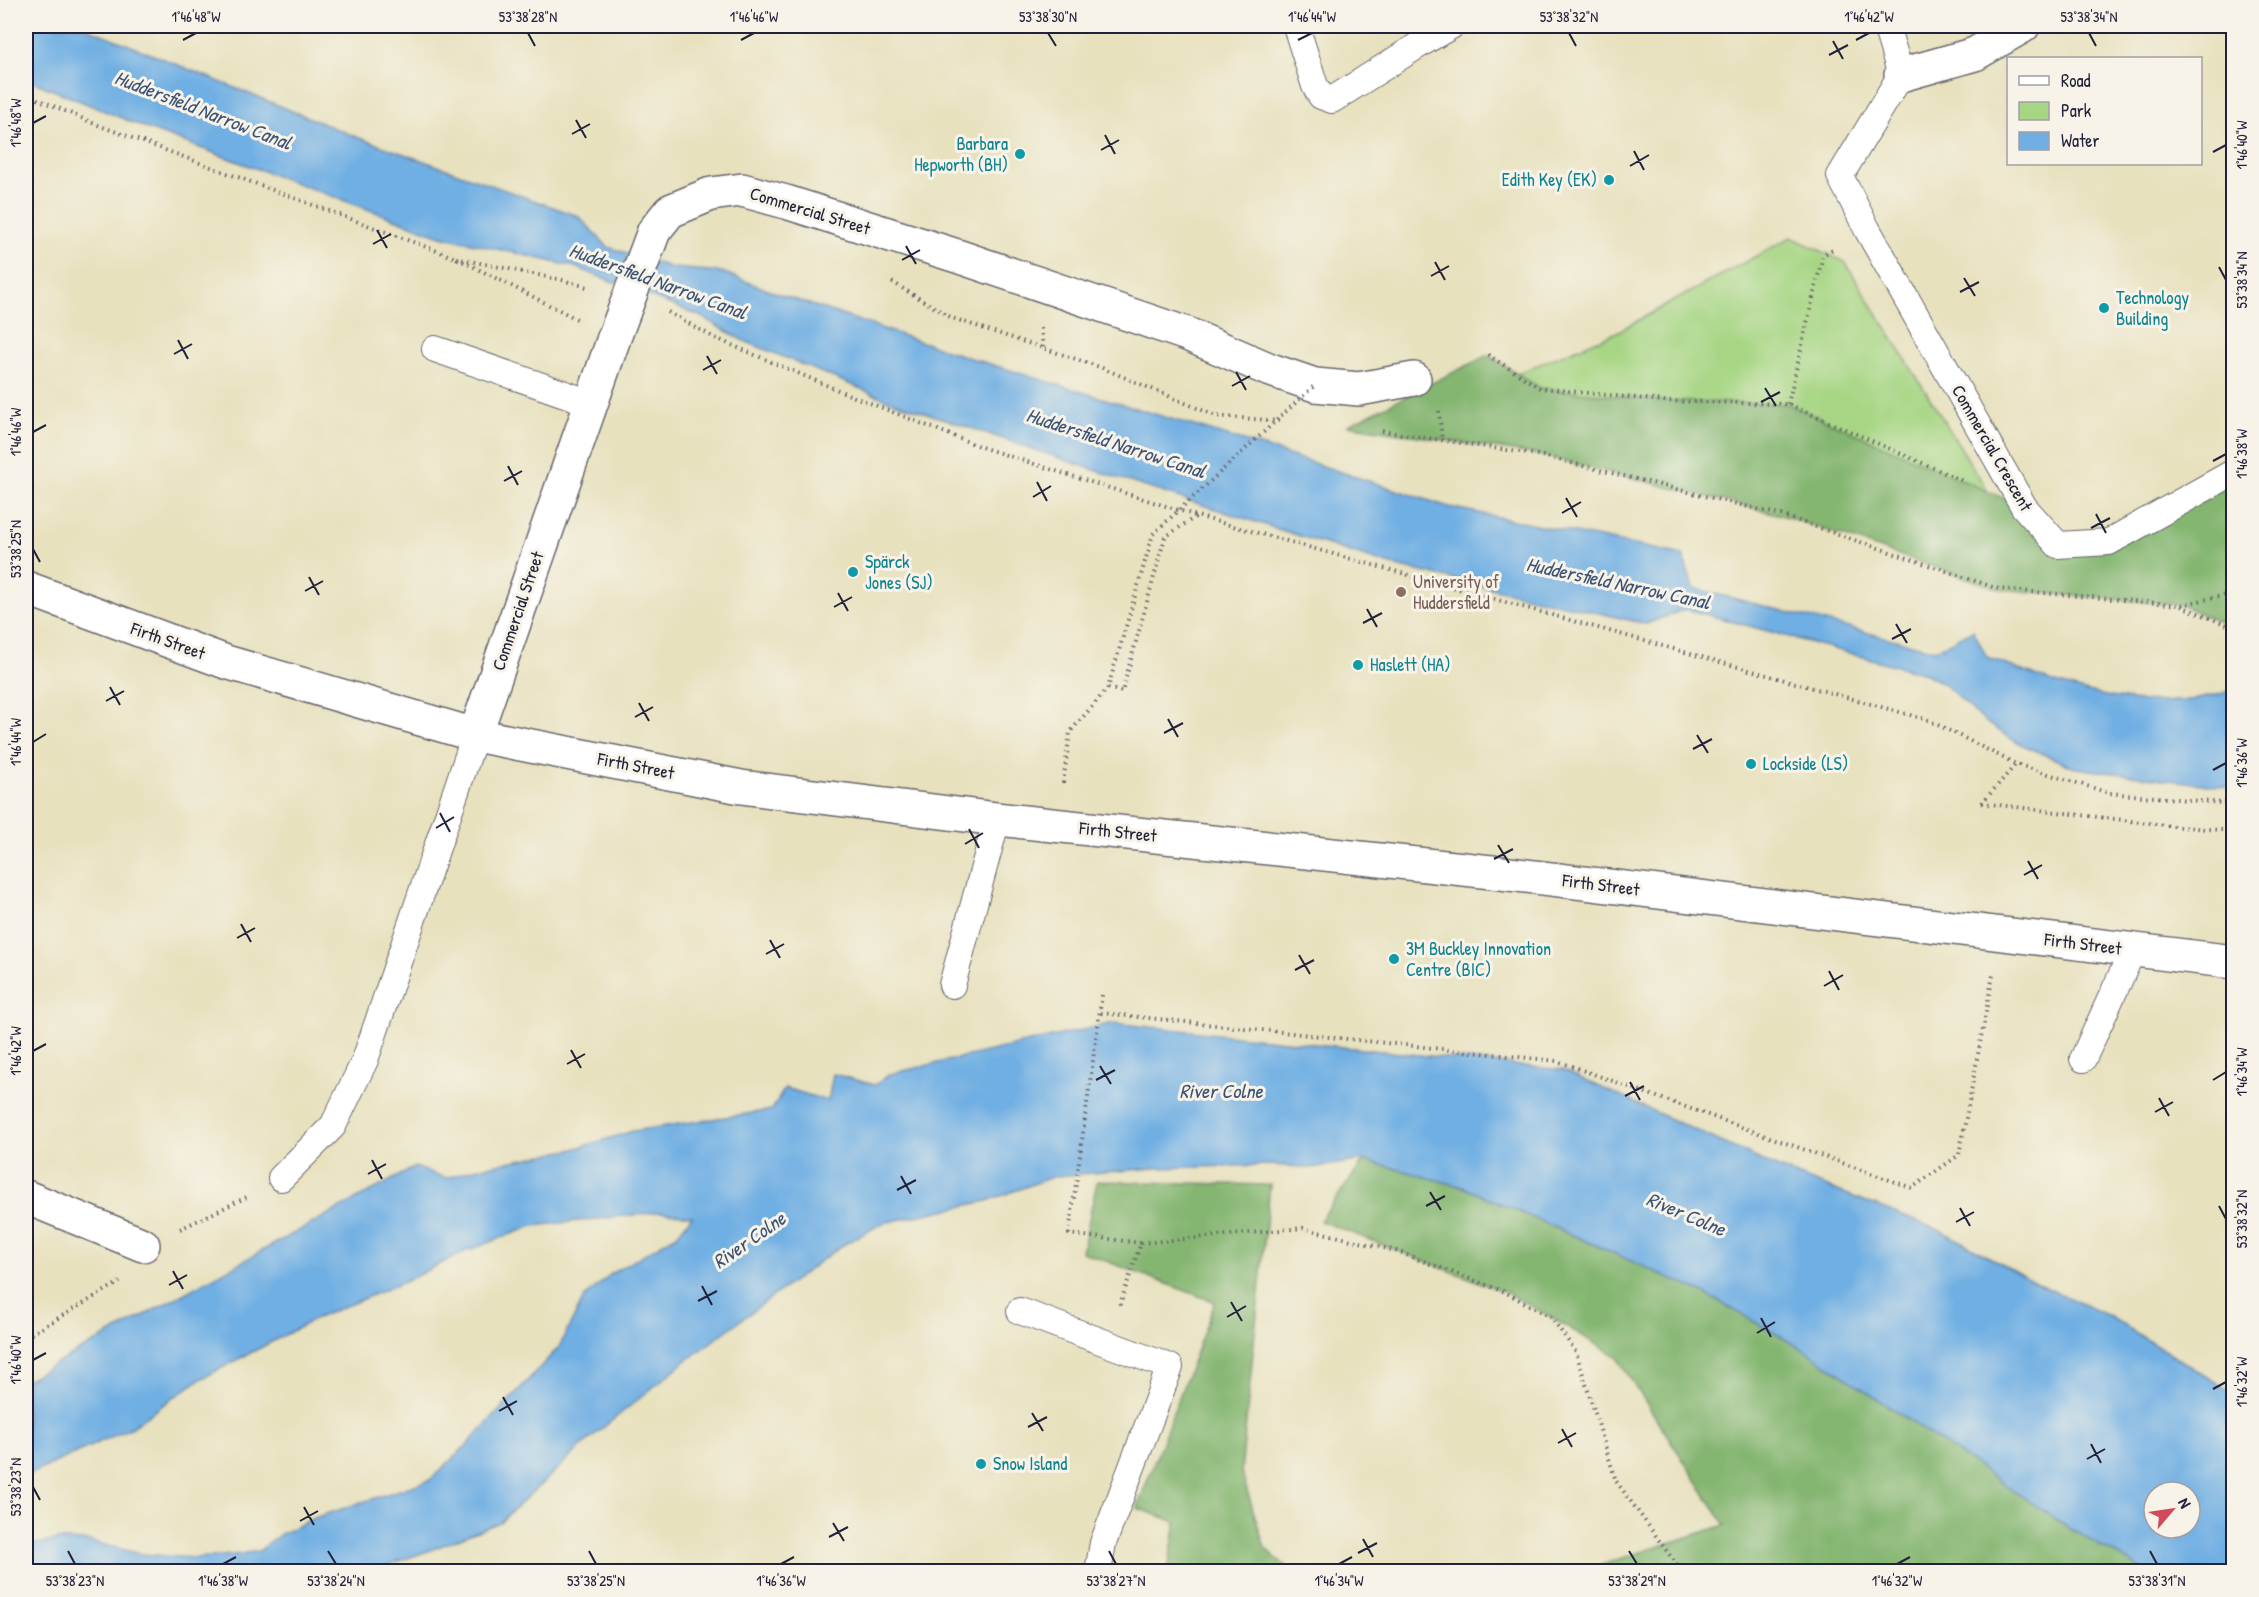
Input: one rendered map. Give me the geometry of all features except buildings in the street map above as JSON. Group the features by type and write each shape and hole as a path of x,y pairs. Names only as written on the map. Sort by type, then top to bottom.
{"main road":[{"path":"1901,75 1975,54 2023,26"},
{"name":"Commercial Street","path":"474,735 591,403 600,331 654,231 670,211 711,194 742,190 957,256 1187,334 1268,369 1315,385 1359,389 1414,379"},
{"name":"Firth Street","path":"26,588 226,662 474,735 741,787 997,819 1501,873 2234,962"},
{"path":"26,1197 143,1245"}],"lane":[{"path":"1296,26 1315,86 1321,96 1332,100 1423,33 1451,26"},
{"path":"1886,26 1901,75"},
{"name":"Commercial Crescent","path":"1901,75 1840,176 1867,229 2024,507 2058,545 2109,542 2234,472"},
{"path":"435,350 591,403"},
{"path":"281,1179 333,1126 365,1060 474,735"},
{"path":"952,985 997,819"},
{"path":"2083,1059 2133,950"},
{"path":"1020,1311 1170,1367 1104,1543 1098,1572"}],"path":[{"path":"26,94 95,124 456,258 600,331"},
{"path":"1788,404 1823,255 1867,229"},
{"path":"883,278 952,318 1100,367 1216,416 1282,421"},
{"path":"715,338 981,447 1197,516 1928,720 2016,764 2109,793 2234,804"},
{"path":"1488,355 1540,388 1664,401 1788,404 2024,507"},
{"path":"1058,825 1070,732 1108,688 1153,534 1315,385"},
{"path":"1371,429 1539,455 1781,515 1999,589 2181,605 2234,593"},
{"path":"1108,688 1122,693 1165,537 1197,516"},
{"path":"2181,605 2234,628"},
{"path":"2016,764 1982,803 2181,827 2234,831"},
{"path":"1101,1013 1557,1061 1912,1188 1959,1155 2001,934"},
{"path":"1102,995 1069,1234 1142,1243 1303,1228 1396,1251 1505,1292 1551,1317 1576,1352 1616,1481 1682,1572"},
{"path":"143,1245 206,1218 281,1179"},
{"path":"1106,1344 1142,1243"},
{"path":"26,1338 121,1281"}],"green space":[{"path":"1791,237 1845,262 2025,551 1479,389 1615,333"},
{"path":"1488,355 1540,388 1664,401 1788,404 2024,507 2058,545 2109,542 2233,473 2233,628 2181,605 1999,589 1781,515 1539,455 1348,425"},
{"path":"1364,1160 1463,1187 1704,1293 1806,1351 2072,1530 2145,1571 1588,1571 1725,1525 1616,1356 1505,1292 1320,1221"},
{"path":"1097,1181 1270,1185 1241,1471 1265,1548 1290,1571 1168,1571 1176,1522 1137,1508 1215,1302 1082,1252"}],"water":[{"name":"Huddersfield Narrow Canal","path":"26,26 82,26 354,136 578,216 608,247 673,268 722,272 776,293 967,357 1270,449 1449,507 1683,555 1693,588 1935,650 1973,630 1987,657 2046,680 2108,696 2139,701 2171,702 2202,698 2233,690 2233,788 2075,768 2016,742 1983,720 1945,685 1926,674 1686,609 1646,624 1388,564 1136,484 888,400 742,340 700,316 575,267 441,236 151,130 26,79"},
{"name":"River Colne","path":"1113,1023 1563,1070 1776,1167 1944,1232 2036,1283 2109,1316 2233,1393 2233,1571 2145,1571 2072,1530 1806,1351 1704,1293 1463,1187 1364,1160 1310,1168 1271,1165 1156,1168 1055,1176 987,1201 883,1223 841,1246 683,1363 593,1436 500,1522 382,1567 378,1571 26,1571 26,1546 59,1540 88,1541 141,1554 195,1558 259,1551 281,1534 314,1518 430,1480 467,1445 559,1347 584,1298 612,1273 677,1235 692,1216 660,1212 533,1226 464,1252 404,1282 319,1317 199,1380 130,1428 26,1476 26,1380 415,1167 446,1178 478,1168 574,1149 633,1131 772,1110 785,1088 828,1101 833,1074 875,1085 890,1074"}],"place":[{"name":"Barbara Hepworth (BH)","path":"1020,154"},
{"name":"Edith Key (EK)","path":"1609,180"},
{"name":"Technology Building","path":"2104,308"},
{"name":"Spärck Jones (SJ)","path":"853,572"},
{"name":"University of Huddersfield","path":"1401,592"},
{"name":"Haslett (HA)","path":"1358,665"},
{"name":"Lockside (LS)","path":"1751,764"},
{"name":"3M Buckley Innovation Centre (BIC)","path":"1394,959"},
{"name":"Snow Island","path":"981,1464"}]}
